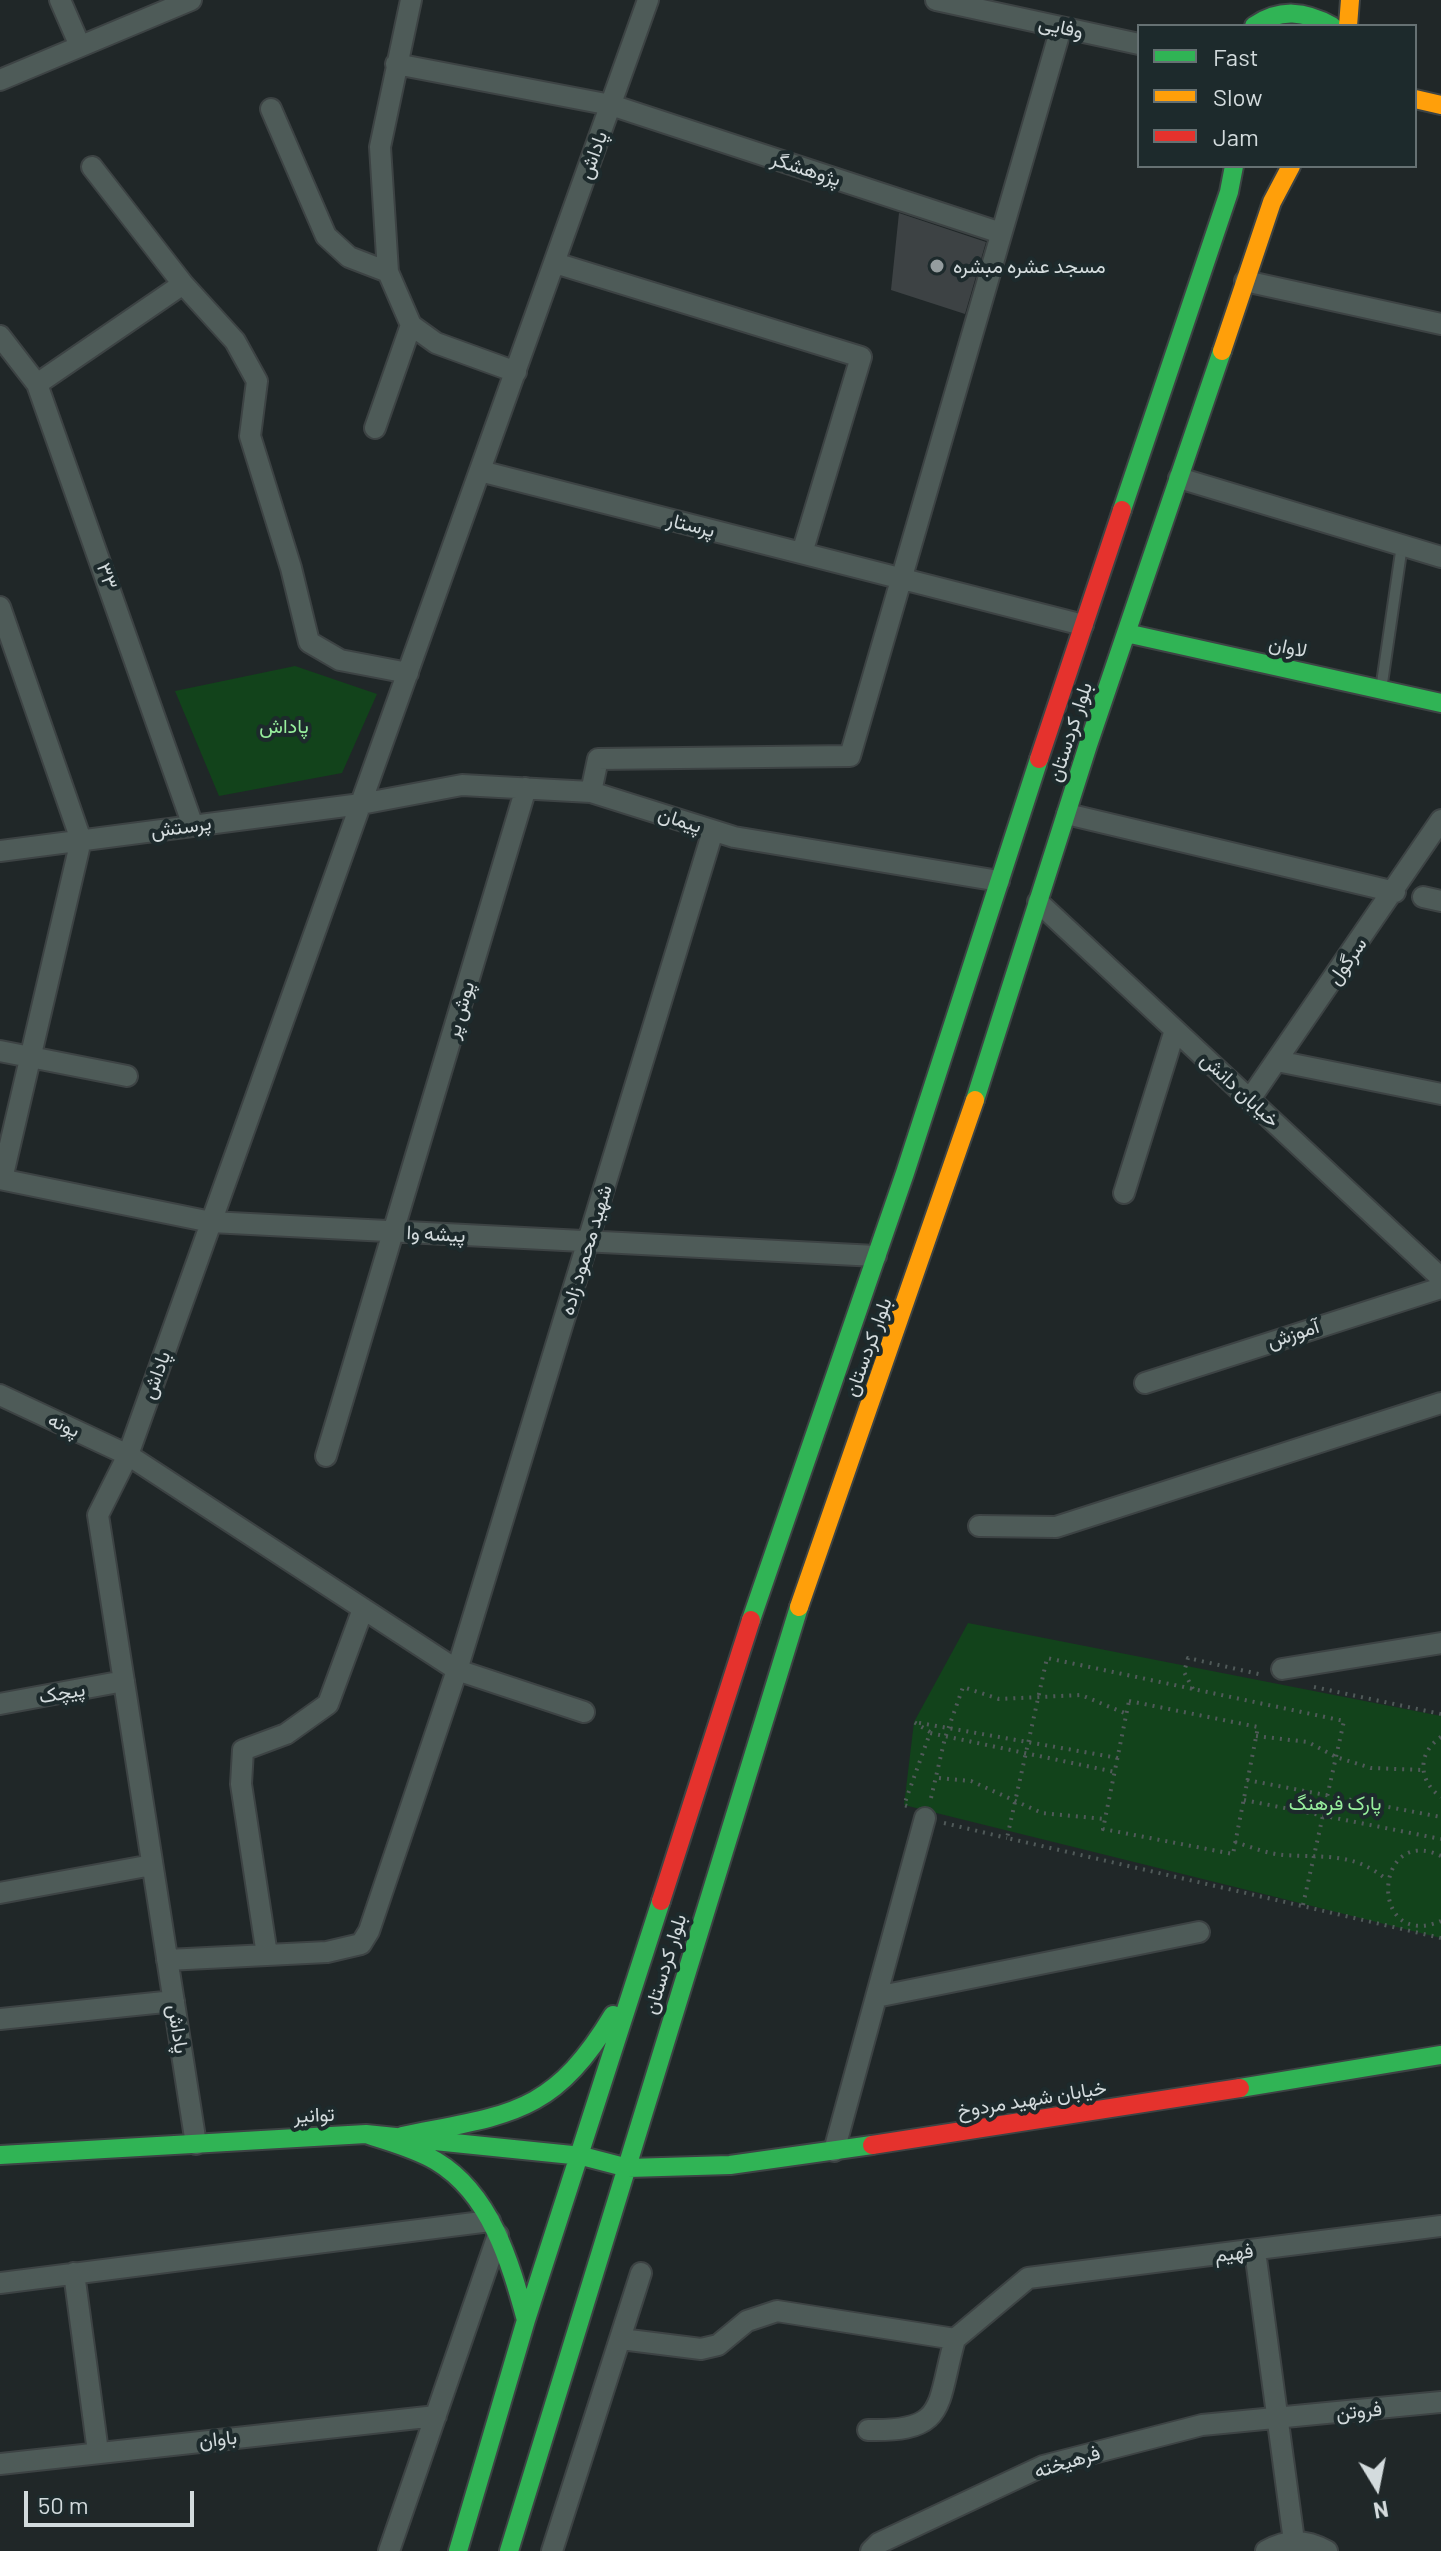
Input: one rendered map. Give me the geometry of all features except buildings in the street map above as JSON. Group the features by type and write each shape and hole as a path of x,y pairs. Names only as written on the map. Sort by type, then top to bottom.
{"main road":[{"path":"1348,24 1350,0"},
{"path":"1257,24 1280,7 1318,17 1329,24"},
{"path":"1417,99 1441,105"},
{"name":"بلوار کردستان","path":"458,2551 526,2320 582,2156 635,1978 758,1599 876,1256 1229,192 1234,168"},
{"name":"بلوار کردستان","path":"509,2551 800,1605 952,1174 1126,633 1245,281 1272,202 1290,168"},
{"name":"لاوان","path":"1126,633 1441,703"},
{"path":"402,2136 517,2108 559,2087 594,2048 635,1978"},
{"name":"خیابان شهید مردوخ","path":"628,2168 730,2165 834,2151 1044,2121 1441,2055"},
{"path":"366,2134 409,2149 446,2168 494,2228 526,2320"},
{"name":"توانیر","path":"0,2155 366,2134 582,2156 628,2168"}],"street":[{"path":"60,0 80,46"},
{"path":"0,80 191,0"},
{"path":"411,0 380,147 388,272 411,325 436,343 516,372"},
{"name":"پاداش","path":"196,2144 98,1515 128,1455 648,0"},
{"name":"وفایی","path":"936,0 988,5 1061,28 1137,44"},
{"path":"591,792 598,759 850,756 1061,28"},
{"name":"پژوهشگر","path":"396,64 611,105 1001,233"},
{"path":"271,109 326,236 349,257 388,272"},
{"path":"92,167 183,284 235,341 257,381 250,436 309,642 340,660 408,673"},
{"path":"555,263 861,357 802,553"},
{"path":"1245,281 1441,324"},
{"path":"37,384 183,284"},
{"path":"375,428 411,325"},
{"name":"۳۳","path":"0,336 37,384 193,826"},
{"name":"پرستار","path":"480,471 1083,625"},
{"path":"1179,478 1441,557"},
{"path":"0,607 81,840 1,1179"},
{"name":"پیمان","path":"361,804 462,785 591,792 713,831 999,881"},
{"name":"پوش پر","path":"326,1456 526,788"},
{"name":"پرستش","path":"0,851 361,804"},
{"path":"1067,814 1395,892"},
{"name":"سرگول","path":"1250,1099 1395,892 1441,820"},
{"name":"شهید محمود زاده","path":"267,1955 345,1949 361,1944 369,1931 457,1670 713,831"},
{"name":"خیابان دانش","path":"1038,902 1441,1278"},
{"path":"1124,1193 1175,1030"},
{"path":"0,1051 127,1076"},
{"path":"1277,1061 1441,1094"},
{"name":"پیشه وا","path":"1,1179 211,1222 876,1256"},
{"name":"آموزش","path":"1145,1383 1441,1288"},
{"name":"پونه","path":"0,1395 128,1455 457,1670 584,1712"},
{"path":"979,1526 1056,1527 1441,1403"},
{"path":"167,1960 267,1955 241,1784 243,1750 286,1734 328,1704 363,1609"},
{"path":"1282,1669 1441,1643"},
{"name":"پیچک","path":"0,1704 124,1681"},
{"path":"834,2151 925,1818"},
{"path":"0,1893 152,1865"},
{"path":"876,1997 1199,1932"},
{"path":"0,2019 174,2001"},
{"name":"فهیم","path":"955,2339 1028,2278 1441,2226"},
{"path":"0,2283 494,2228 436,2416 389,2551"},
{"path":"1255,2251 1294,2541"},
{"path":"74,2273 98,2452"},
{"path":"552,2551 641,2273"},
{"path":"621,2339 701,2349 718,2345 761,2314 777,2311 955,2339 935,2412 925,2424 904,2431 868,2430"},
{"name":"فروتن","path":"1278,2420 1441,2402"},
{"name":"باوان","path":"0,2464 436,2416"},
{"name":"فرهیخته","path":"871,2551 879,2543 1043,2466 1202,2425 1278,2420"},
{"path":"1266,2551 1294,2541 1311,2543 1327,2551"}],"lane":[{"path":"1381,690 1402,545"}],"path":[{"path":"1007,1838 1047,1658 1344,1721 1303,1905"},
{"path":"925,1818 938,1778 945,1738 963,1687 999,1699 1081,1695 1127,1714"},
{"path":"1129,1701 1258,1727 1256,1736 1233,1854 1103,1829 1129,1701"},
{"path":"1115,1772 945,1738 930,1733 914,1722 1118,1758"},
{"path":"930,1733 904,1805 925,1818 1441,1938"},
{"path":"1256,1736 1308,1742 1336,1757 1371,1768 1423,1770"},
{"path":"1441,1737 1429,1747 1423,1770 1426,1782 1441,1797"},
{"path":"938,1778 971,1781 1042,1813 1105,1819"},
{"path":"1247,1780 1441,1817"},
{"path":"1244,1800 1441,1839"},
{"path":"1235,1842 1281,1855 1314,1856 1368,1864 1387,1880"},
{"path":"1441,1856 1424,1851 1411,1853 1392,1868 1386,1893 1397,1915 1419,1926 1441,1921"}],"green space":[{"name":"پاداش","path":"295,666 377,694 342,773 219,796 175,691"},
{"name":"پارک فرهنگ","path":"968,1623 1441,1716 1441,1938 904,1805 914,1722"}],"traffic: fast":[{"path":"1257,24 1283,14 1312,17 1328,24"},
{"path":"1122,510 1229,192 1234,168"},
{"path":"975,1100 1088,745 1222,351"},
{"path":"1126,633 1441,703"},
{"path":"751,1620 905,1173 1039,759"},
{"path":"509,2551 799,1607"},
{"path":"458,2551 526,2320 661,1901"},
{"path":"402,2136 500,2115 548,2092 591,2048 613,2015"},
{"path":"1240,2088 1441,2055"},
{"path":"0,2155 366,2134 582,2156 628,2168 730,2165 872,2145"},
{"path":"366,2134 436,2161 471,2192 496,2231 526,2320"}],"traffic: slow":[{"path":"1348,24 1350,0"},
{"path":"1417,99 1441,105"},
{"path":"1222,351 1272,202 1290,168"},
{"path":"799,1607 975,1100"}],"traffic: jam":[{"path":"1039,759 1122,510"},
{"path":"661,1901 751,1620"},
{"path":"872,2145 1240,2088"}],"place":[{"name":"مسجد عشره مبشره","path":"937,266"}]}
